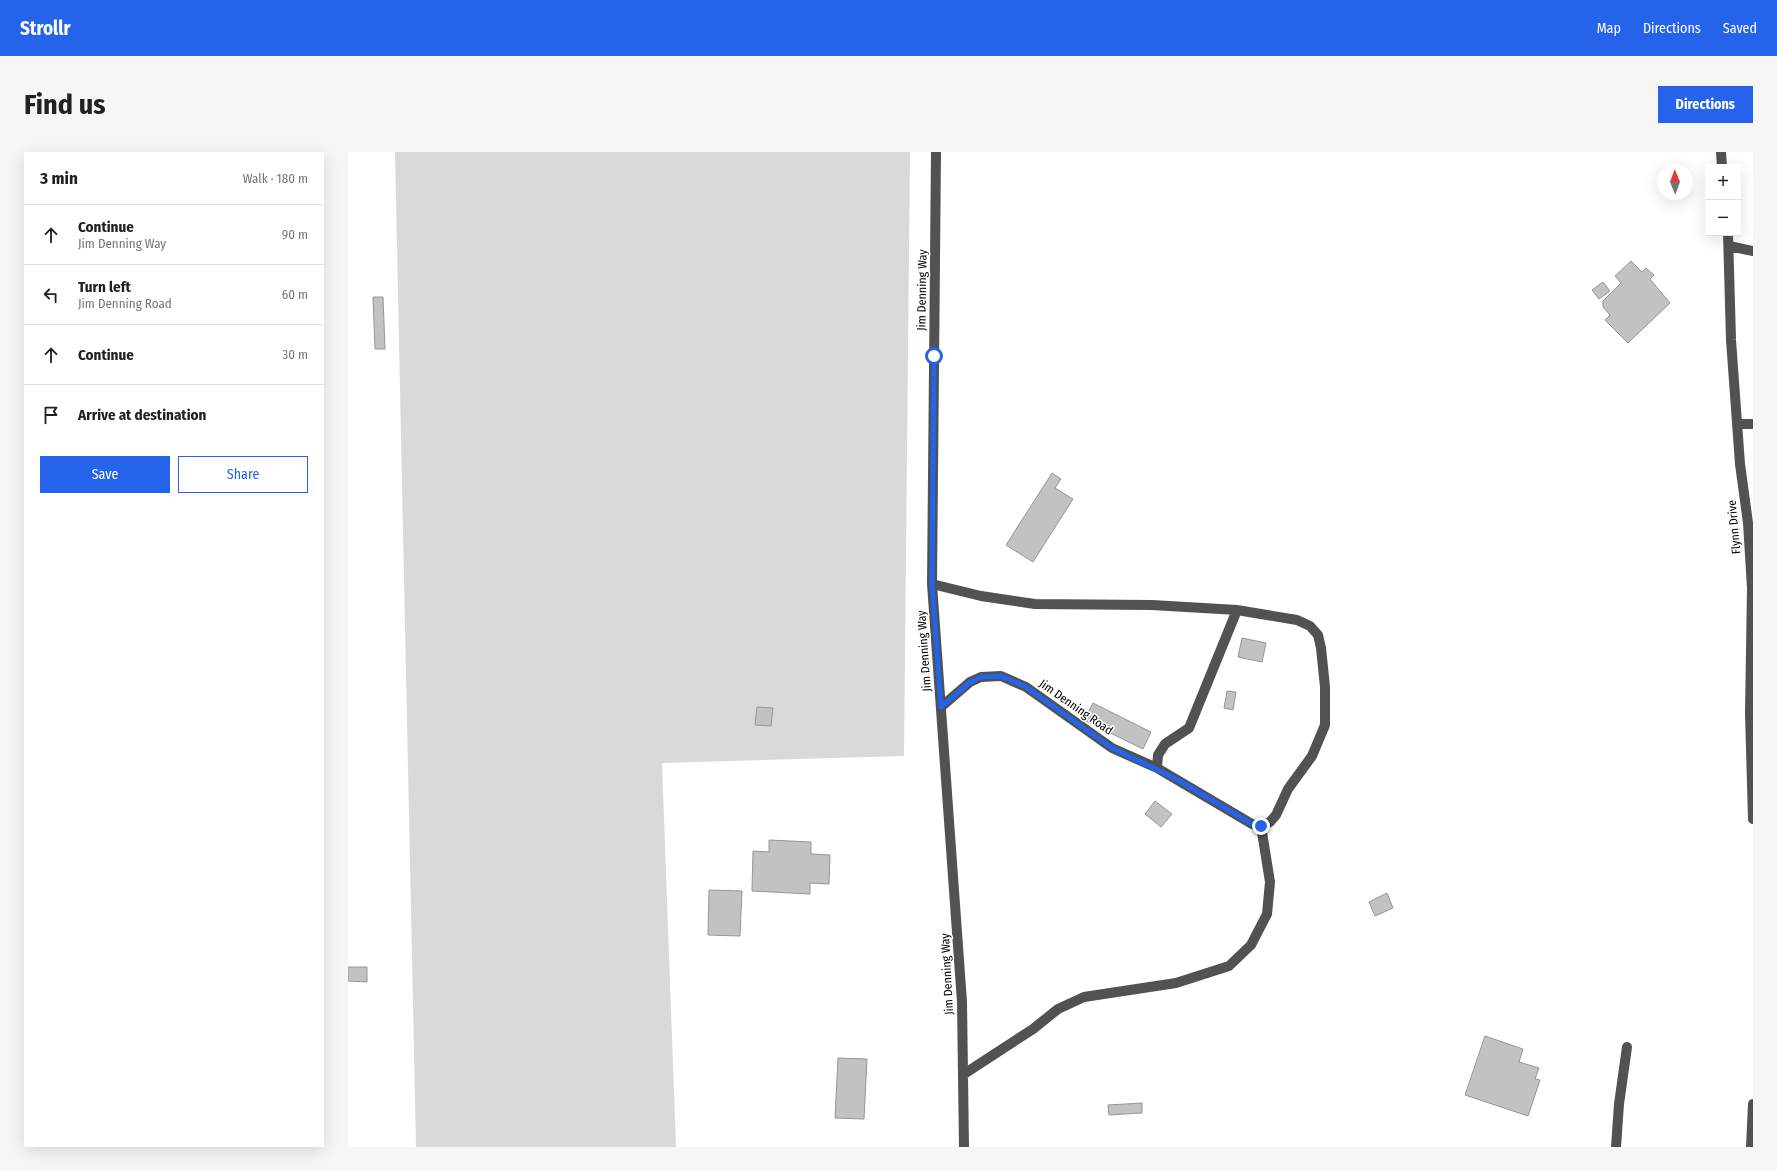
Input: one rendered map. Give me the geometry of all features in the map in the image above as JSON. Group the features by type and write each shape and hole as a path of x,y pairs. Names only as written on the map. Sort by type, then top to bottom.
{"street":[{"name":"Jim Denning Way","path":"936,152 932,584 962,1002 964,1147"},
{"path":"1721,152 1722,164"},
{"name":"Flynn Drive","path":"1728,236 1731,340 1737,424 1748,523 1752,588 1750,713 1753,819"},
{"path":"1729,246 1753,251"},
{"path":"1737,424 1753,424"},
{"path":"932,584 981,596 1035,604 1152,605 1237,610 1296,620 1310,626 1318,634 1325,687 1325,724 1312,756 1288,789 1276,816 1270,822 1261,826 1270,882 1267,914 1251,945 1229,966 1176,983 1084,997 1058,1009 1033,1029 964,1074"},
{"path":"1157,768 1158,755 1165,744 1189,728 1237,610"},
{"name":"Jim Denning Road","path":"941,707 970,682 981,677 1001,676 1026,687 1112,748 1157,768 1252,824 1261,826"},
{"path":"1616,1147 1619,1104 1627,1047"},
{"path":"1751,1147 1753,1104"}],"shaded area":[{"path":"395,152 910,152 904,756 662,763 676,1147 416,1147"}],"building":[{"path":"1631,261 1642,272 1646,268 1654,275 1650,279 1670,303 1628,343 1605,320 1610,315 1603,307 1603,301 1621,283 1615,276"},
{"path":"1603,282 1610,291 1599,299 1592,290"},
{"path":"373,297 383,297 385,349 375,349"},
{"path":"1052,473 1061,479 1055,488 1073,499 1033,562 1006,545"},
{"path":"1242,638 1266,643 1262,662 1238,657"},
{"path":"1227,691 1236,692 1233,710 1224,708"},
{"path":"1093,703 1151,732 1143,749 1084,720"},
{"path":"757,707 773,708 771,726 755,725"},
{"path":"1155,801 1172,814 1161,827 1145,814"},
{"path":"769,840 811,842 811,854 830,855 829,884 810,883 810,894 752,891 753,851 769,852"},
{"path":"709,890 742,891 740,936 708,935"},
{"path":"1387,893 1393,908 1375,916 1369,902"},
{"path":"348,967 367,967 367,982 348,981"},
{"path":"1485,1036 1523,1049 1519,1062 1539,1068 1535,1079 1540,1080 1528,1116 1465,1095"},
{"path":"838,1058 867,1059 864,1119 835,1118"},
{"path":"1142,1103 1142,1113 1109,1115 1108,1105"}],"route":[{"path":"934,356 932,584 941,707 970,682 981,677 1001,676 1026,687 1062,715 1112,748 1157,768 1252,824 1261,826"}]}
